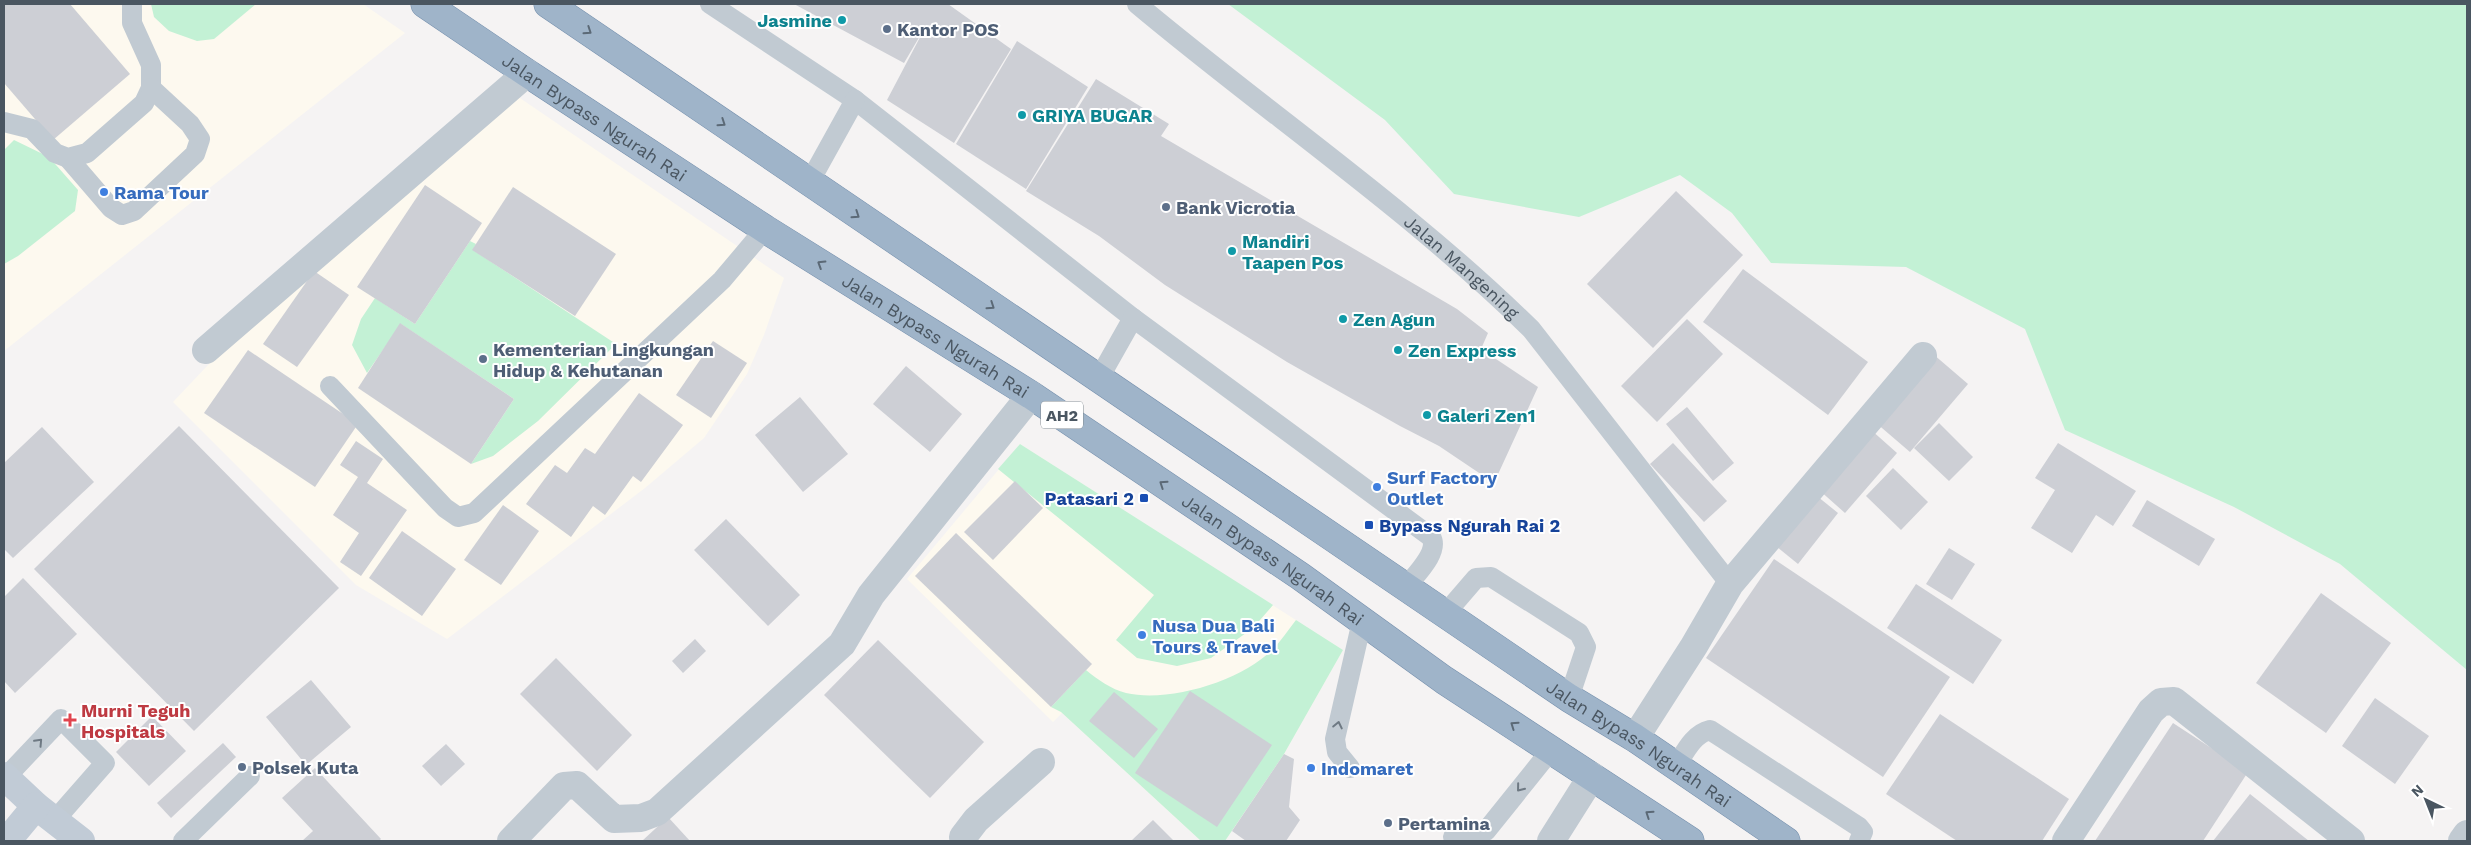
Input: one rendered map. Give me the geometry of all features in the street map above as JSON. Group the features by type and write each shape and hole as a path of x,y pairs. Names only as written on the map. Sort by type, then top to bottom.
{"highway":[{"name":"Jalan Bypass Ngurah Rai","path":"425,4 526,73 765,229 1031,395 1300,576 1444,680 1486,705 1690,841"},
{"name":"Jalan Bypass Ngurah Rai","path":"548,4 1098,380 1569,698 1635,738 1786,841"}],"main road":[{"path":"5,777 80,841"},
{"path":"7,841 46,813"}],"street":[{"path":"206,350 526,73"},
{"path":"1635,738 1694,646 1730,584 1923,356"},
{"path":"512,841 564,786 577,785 614,819 641,818 657,812 842,644 871,596 1031,395"},
{"path":"2066,841 2151,711 2161,702 2174,701 2351,841"},
{"path":"964,841 963,837 976,820 1041,762"},
{"path":"1551,841 1592,776"},
{"path":"2462,841 2467,834"}],"lane":[{"path":"68,158 87,153 144,103 151,88 151,65 132,23 132,4"},
{"path":"710,4 856,100 1133,318 1431,537 1434,542 1433,550 1406,587"},
{"name":"Jalan Mangening","path":"1137,4 1191,49 1417,225 1507,304 1531,329 1571,378 1730,584"},
{"path":"4,122 32,130 55,153 68,158 111,208 122,215 134,210 195,154 200,139 190,124 151,88"},
{"path":"809,183 856,100"},
{"path":"330,386 445,508 458,517 474,513 722,280 765,229"},
{"path":"1098,380 1133,318"},
{"path":"1445,614 1476,578 1491,576 1579,633 1586,647 1569,698"},
{"path":"1350,768 1337,752 1335,739 1362,621"},
{"path":"5,777 61,719 105,763 46,813"},
{"path":"1676,766 1694,740 1702,732 1710,730 1859,827 1863,832 1859,841"},
{"path":"1453,837 1464,838 1486,831 1551,750"},
{"path":"183,841 250,776"}],"shaded area":[{"name":"Rama Tour","path":"4,4 363,4 405,33 4,351"},
{"name":"Kementerian Lingkungan Hidup & Kehutanan","path":"514,94 784,278 764,335 747,374 704,438 645,488 447,639 356,585 173,402 227,345"},
{"name":"Nusa Dua Bali Tours & Travel","path":"1020,444 1343,650 1284,754 1225,841 1201,841 1062,713 1053,722 907,579"}],"green space":[{"path":"151,4 256,4 214,39 197,41 169,31 154,17"},
{"path":"1228,4 2467,4 2467,670 2340,564 2234,507 2065,430 2025,329 1906,267 1771,263 1732,213 1680,175 1579,217 1454,194 1385,120"},
{"path":"14,140 49,157 78,190 75,211 18,256 4,264 4,150"},
{"path":"470,241 476,244 473,250 616,344 538,421 493,456 471,464 514,399 401,324 367,373 352,345 361,319 375,298 415,324"},
{"path":"1020,444 1273,605 1253,628 1211,658 1177,666 1137,658 1116,640 1154,595 998,469"},
{"path":"1296,620 1343,650 1284,754 1225,841 1201,841 1061,712 1051,707 1086,670 1100,681 1115,689 1126,693 1143,695 1183,692 1224,680 1259,661 1275,647"}],"building":[{"path":"4,4 70,4 130,74 53,140 4,83"},
{"path":"794,4 948,4 1011,49 954,143 887,100 927,24 904,63"},
{"name":"GRIYA BUGAR","path":"1017,41 1088,87 1026,189 956,144"},
{"path":"1096,79 1169,124 1161,136 1457,309 1488,333 1481,349 1538,387 1494,483 1439,446 1287,362 1165,285 1099,236 1026,191"},
{"path":"425,185 482,223 415,324 357,287"},
{"path":"513,187 616,254 575,316 472,250"},
{"path":"1676,191 1743,255 1653,348 1587,284"},
{"path":"1743,269 1868,362 1828,415 1703,322"},
{"path":"314,271 349,295 297,367 263,344"},
{"path":"1687,319 1723,354 1657,422 1621,386"},
{"path":"400,323 514,399 471,464 358,388"},
{"path":"713,341 747,363 711,418 676,395"},
{"path":"248,350 358,424 315,487 204,413"},
{"path":"1933,354 1968,384 1910,452 1875,422"},
{"path":"906,366 962,414 930,452 873,404"},
{"path":"639,393 683,425 641,482 633,476 605,515 593,506 571,537 526,504 555,465 567,473 585,448 595,454"},
{"path":"800,397 848,454 803,492 755,435"},
{"path":"1687,407 1734,463 1713,481 1666,424"},
{"path":"1939,423 1973,457 1949,481 1914,448"},
{"path":"179,426 339,588 194,731 34,569"},
{"path":"42,427 94,482 13,558 4,549 4,463"},
{"path":"1870,429 1897,453 1845,513 1818,489"},
{"path":"356,441 383,459 367,483 407,510 361,576 340,562 359,533 333,515 358,477 340,465"},
{"path":"1673,443 1727,501 1704,522 1650,464"},
{"path":"2058,443 2136,491 2113,526 2096,515 2072,553 2031,528 2055,490 2035,478"},
{"path":"1893,468 1928,502 1901,530 1866,496"},
{"path":"1015,481 1043,508 993,560 964,532"},
{"path":"1812,492 1838,513 1798,564 1772,543"},
{"path":"2147,500 2215,539 2199,566 2132,526"},
{"path":"503,505 539,531 501,585 464,560"},
{"path":"726,519 800,595 768,626 694,550"},
{"path":"402,531 456,569 422,616 369,578"},
{"path":"956,533 1092,664 1051,707 915,576"},
{"path":"1949,548 1975,564 1952,600 1926,584"},
{"path":"1774,559 1950,677 1883,777 1706,658"},
{"path":"23,578 77,634 15,693 4,681 4,597"},
{"path":"1916,584 2002,640 1973,684 1887,628"},
{"path":"2321,593 2391,643 2326,733 2256,683"},
{"path":"695,639 706,651 683,673 672,661"},
{"path":"878,640 984,742 930,798 824,695"},
{"path":"556,658 632,735 597,771 520,694"},
{"path":"311,680 351,727 306,765 266,717"},
{"path":"1190,691 1272,745 1217,827 1135,773"},
{"path":"1114,692 1158,729 1134,758 1089,721"},
{"path":"2375,698 2429,736 2395,784 2342,746"},
{"path":"1940,714 2069,799 2042,841 1957,841 1886,794"},
{"path":"152,716 186,751 149,786 116,752"},
{"path":"2173,723 2248,772 2203,841 2095,841"},
{"path":"223,743 236,757 171,818 157,803"},
{"path":"446,744 465,764 441,786 422,766"},
{"path":"1284,754 1294,759 1289,807 1300,820 1286,841 1246,841 1232,831"},
{"path":"315,768 381,839 379,841 302,841 313,831 282,798"},
{"path":"2250,794 2309,841 2213,841"},
{"path":"668,817 690,841 642,841"},
{"path":"1153,820 1174,841 1131,841"}],"place":[{"name":"Jasmine","path":"842,20"},
{"name":"Kantor POS","path":"887,29"},
{"name":"GRIYA BUGAR","path":"1022,115"},
{"name":"Rama Tour","path":"104,192"},
{"name":"Bank Vicrotia","path":"1166,207"},
{"name":"Mandiri Taapen Pos","path":"1232,251"},
{"name":"Zen Agun","path":"1343,319"},
{"name":"Zen Express","path":"1398,350"},
{"name":"Kementerian Lingkungan Hidup & Kehutanan","path":"483,359"},
{"name":"Galeri Zen1","path":"1427,415"},
{"name":"Surf Factory Outlet","path":"1377,487"},
{"name":"Patasari 2","path":"1144,498"},
{"name":"Bypass Ngurah Rai 2","path":"1369,525"},
{"name":"Nusa Dua Bali Tours & Travel","path":"1142,635"},
{"name":"Murni Teguh Hospitals","path":"70,720"},
{"name":"Polsek Kuta","path":"242,767"},
{"name":"Indomaret","path":"1311,768"},
{"name":"Pertamina","path":"1388,823"}]}
